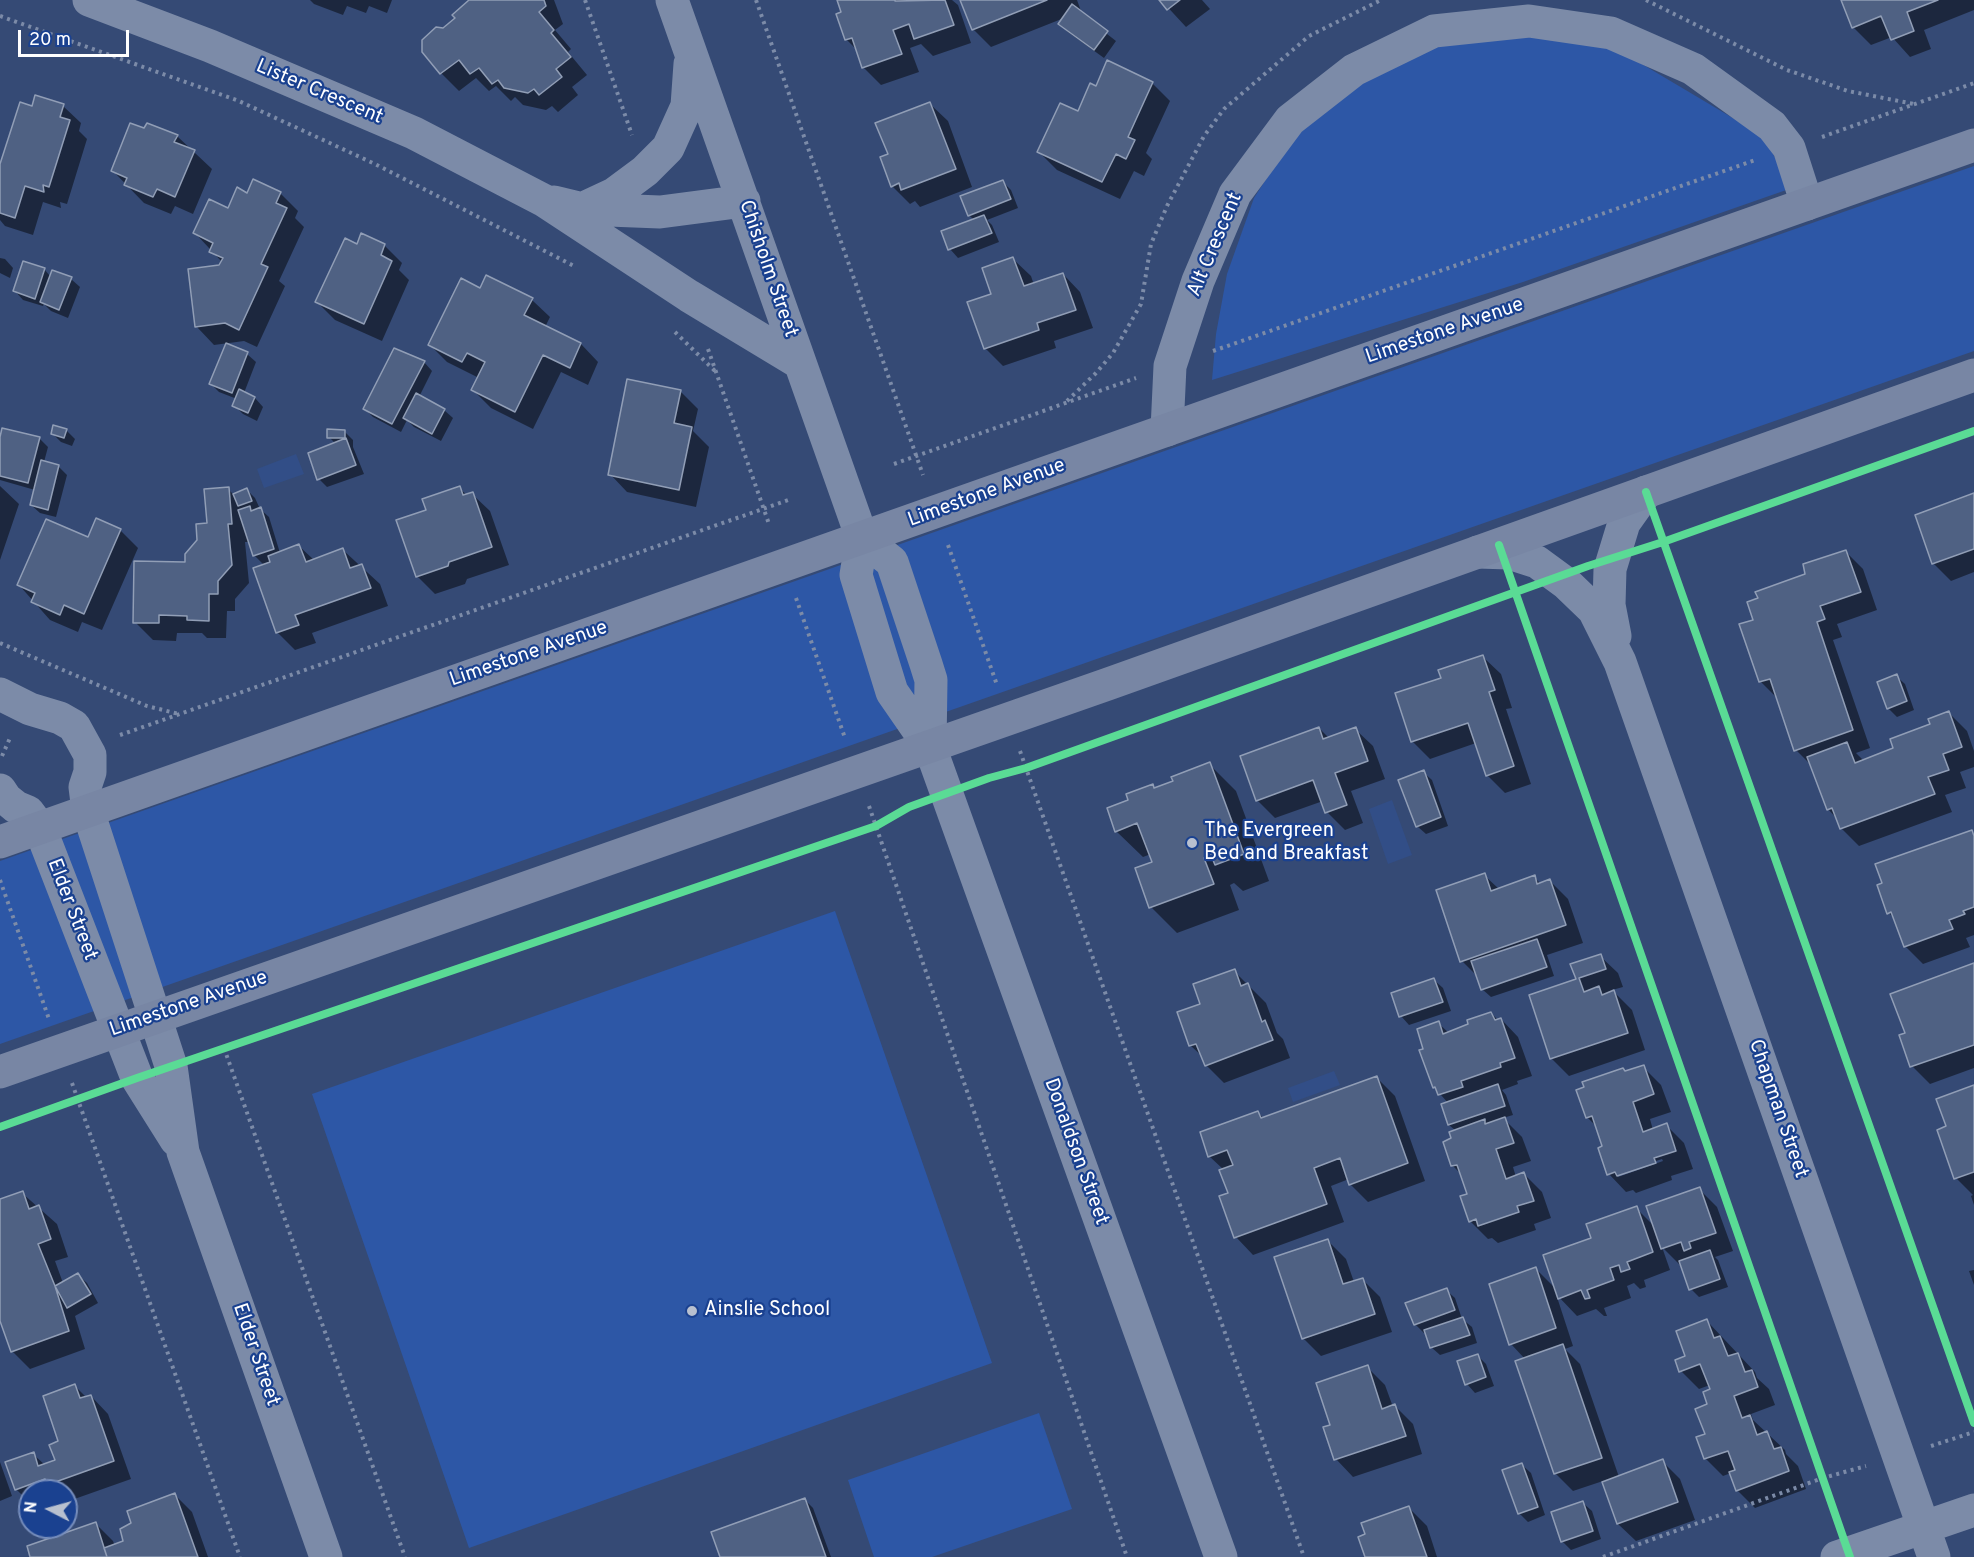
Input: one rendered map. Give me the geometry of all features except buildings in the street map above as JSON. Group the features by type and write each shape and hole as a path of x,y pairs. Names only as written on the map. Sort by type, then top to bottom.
{"main road":[{"name":"Limestone Avenue","path":"0,842 1974,145"},
{"name":"Limestone Avenue","path":"0,1072 930,747 1974,375"}],"street":[{"name":"Lister Crescent","path":"89,0 210,46 414,133 543,200 689,296 800,363"},
{"name":"Chisholm Street","path":"672,0 862,538"},
{"name":"Alt Crescent","path":"1167,430 1170,366 1198,281 1235,194 1290,120 1354,70 1434,31 1530,21 1611,33 1693,69 1772,126 1790,148 1807,204"},
{"path":"583,208 614,194 645,171 668,148 687,106 691,57"},
{"name":"Lister Crescent","path":"543,200 583,208 660,212 744,201"},
{"name":"Chapman Street","path":"1620,662 1610,605 1610,569 1624,523 1646,492"},
{"path":"862,538 892,562 926,664 931,680 930,747"},
{"name":"Chapman Street","path":"1478,552 1509,553 1536,562 1567,584 1594,610 1620,662 1929,1542"},
{"name":"Elder Street","path":"0,694 30,709 60,718 74,726 90,755 90,772 85,788 88,811 171,1066 183,1152 326,1557"},
{"name":"Donaldson Street","path":"930,747 1221,1557"},
{"path":"0,790 16,807 28,812 40,828"},
{"name":"Elder Street","path":"40,828 137,1078 183,1152"},
{"path":"1837,1557 1929,1542 1974,1510"}],"path":[{"path":"756,0 923,475"},
{"path":"1646,0 1787,70 1848,91 1914,105"},
{"path":"0,16 239,101 375,164 581,270"},
{"path":"894,464 1974,83"},
{"path":"668,325 716,371"},
{"path":"119,735 791,499"},
{"path":"764,509 769,525"},
{"path":"945,537 999,692"},
{"path":"793,591 846,742"},
{"path":"0,643 147,706 179,714"},
{"path":"1017,743 1304,1557"},
{"path":"1017,770 1037,764"},
{"path":"866,799 1127,1557"},
{"path":"865,830 884,822"},
{"path":"0,880 240,1557"},
{"path":"171,1066 235,1044"},
{"path":"224,1048 405,1557"},
{"path":"66,1103 137,1078"},
{"path":"1819,1467 1827,1489"},
{"path":"1603,1557 1823,1478"}],"shaded area":[{"path":"1534,34 1620,51 1763,136 1792,188 1523,282 1212,380 1216,334 1227,274 1254,198 1297,131 1363,76 1434,39"},
{"path":"1974,166 1974,351 0,1044 0,861"},
{"path":"296,454 304,474 264,488 257,469"},
{"path":"1392,800 1412,855 1388,864 1369,809"},
{"name":"Ainslie School","path":"835,911 992,1363 469,1548 312,1094"},
{"path":"1334,1071 1340,1085 1293,1102 1288,1088"},
{"path":"1039,1413 1072,1509 932,1557 874,1557 848,1480"}],"cycle path":[{"path":"0,1127 137,1078 876,826 909,807 989,778 1026,768 1588,566 1663,542 1974,431"},
{"path":"1646,492 1974,1423"},
{"path":"1499,545 1850,1557"}],"place":[{"name":"The Evergreen Bed and Breakfast","path":"1192,843"},
{"name":"Ainslie School","path":"692,1311"}]}
